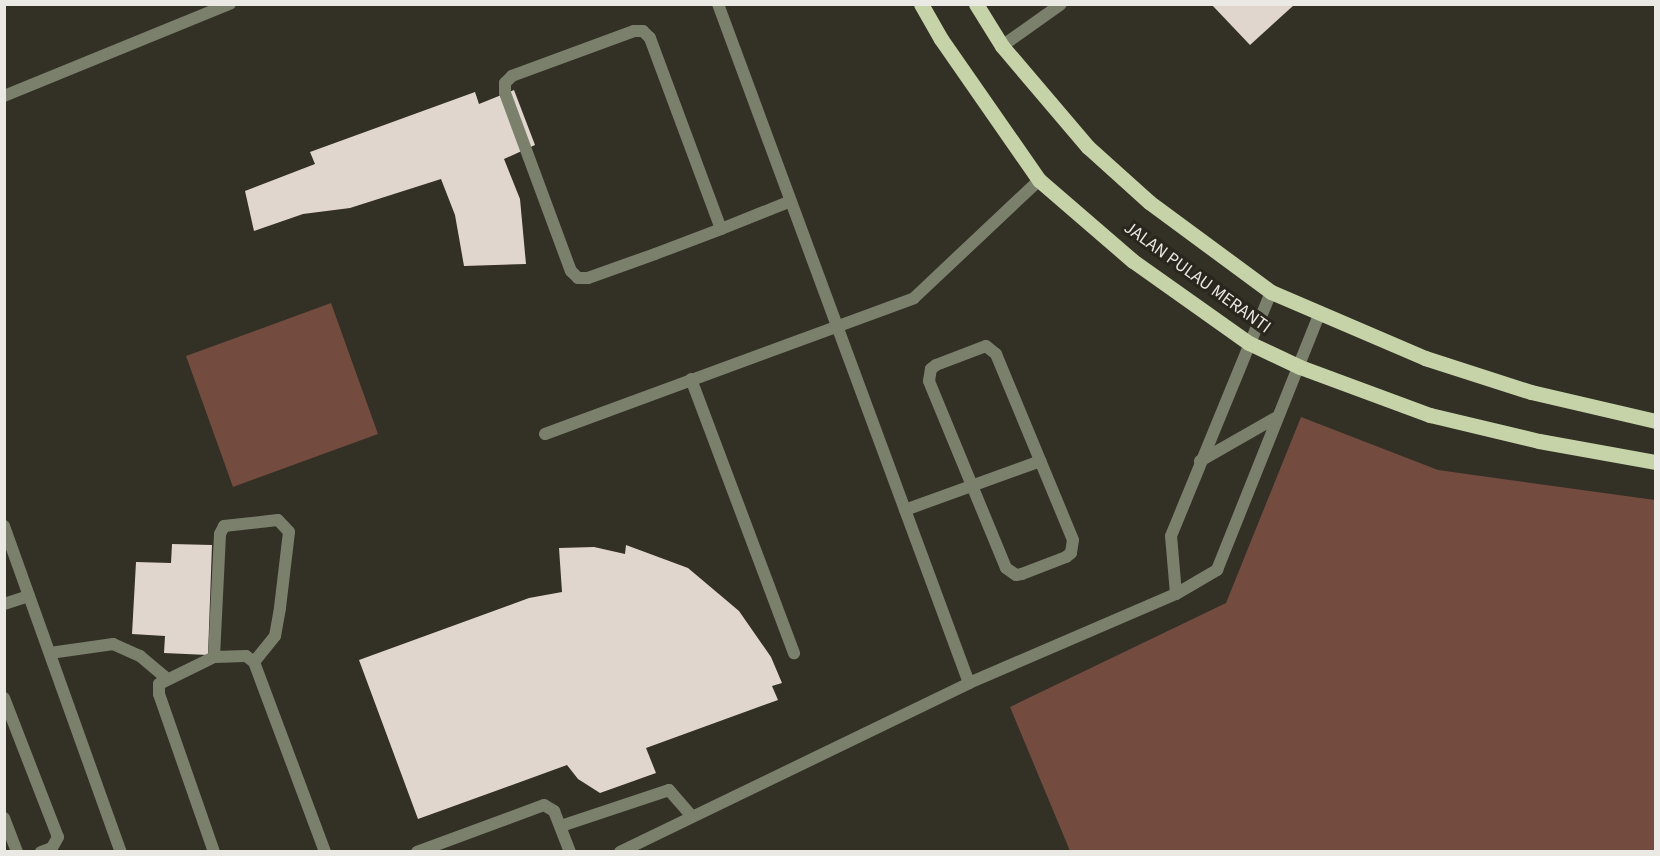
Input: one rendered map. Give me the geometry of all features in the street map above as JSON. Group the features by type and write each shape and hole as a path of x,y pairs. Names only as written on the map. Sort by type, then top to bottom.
{"main road":[{"name":"JALAN PULAU MERANTI","path":"921,4 940,39 1040,180 1133,261 1248,343 1300,367 1430,415 1539,441 1656,462"},
{"name":"JALAN PULAU MERANTI","path":"976,4 1002,46 1088,147 1149,202 1271,292 1446,365 1531,392 1656,421"}],"lane":[{"path":"4,96 230,4"},
{"path":"718,4 969,683"},
{"path":"1002,46 1061,4"},
{"path":"721,229 650,38 643,31 634,31 534,68 505,83 505,93 571,271 578,278 588,278 721,229 791,201"},
{"path":"545,434 898,304 924,290 1040,180"},
{"path":"1176,594 1170,536 1271,292"},
{"path":"620,852 969,683 1176,594 1217,570 1277,417 1300,367 1320,312"},
{"path":"986,346 996,354 1074,547 1066,557 1016,575 1006,568 972,486 928,375 936,365 986,346"},
{"path":"691,379 795,653"},
{"path":"1200,461 1277,417"},
{"path":"905,510 1040,462"},
{"path":"214,657 220,534 224,526 278,520 289,532 276,636 254,662"},
{"path":"4,526 121,852"},
{"path":"4,604 29,596"},
{"path":"50,653 113,644 140,656 166,678"},
{"path":"214,852 159,694 159,684 166,678 214,657 246,656 254,662 325,852"},
{"path":"4,698 57,837 52,848 41,852"},
{"path":"561,826 669,790 692,816"},
{"path":"417,852 544,805 554,812 570,852"},
{"path":"4,818 17,852"}],"shaded area":[{"path":"331,303 378,434 233,487 186,356"},
{"path":"1301,417 1438,470 1655,500 1655,851 1070,851 1010,707 1226,603"}],"building":[{"path":"1212,5 1294,5 1250,45"},
{"path":"514,90 535,145 504,159 520,199 526,264 464,266 455,215 441,179 350,208 303,214 254,231 245,191 315,164 310,152 475,92 479,104"},
{"path":"172,544 212,545 208,655 164,653 165,636 132,634 136,562 171,563"},
{"path":"626,545 688,568 739,611 771,657 782,683 772,686 778,700 646,748 656,773 600,793 578,779 567,765 418,819 359,660 529,598 562,592 559,548 594,547 625,554"}]}
